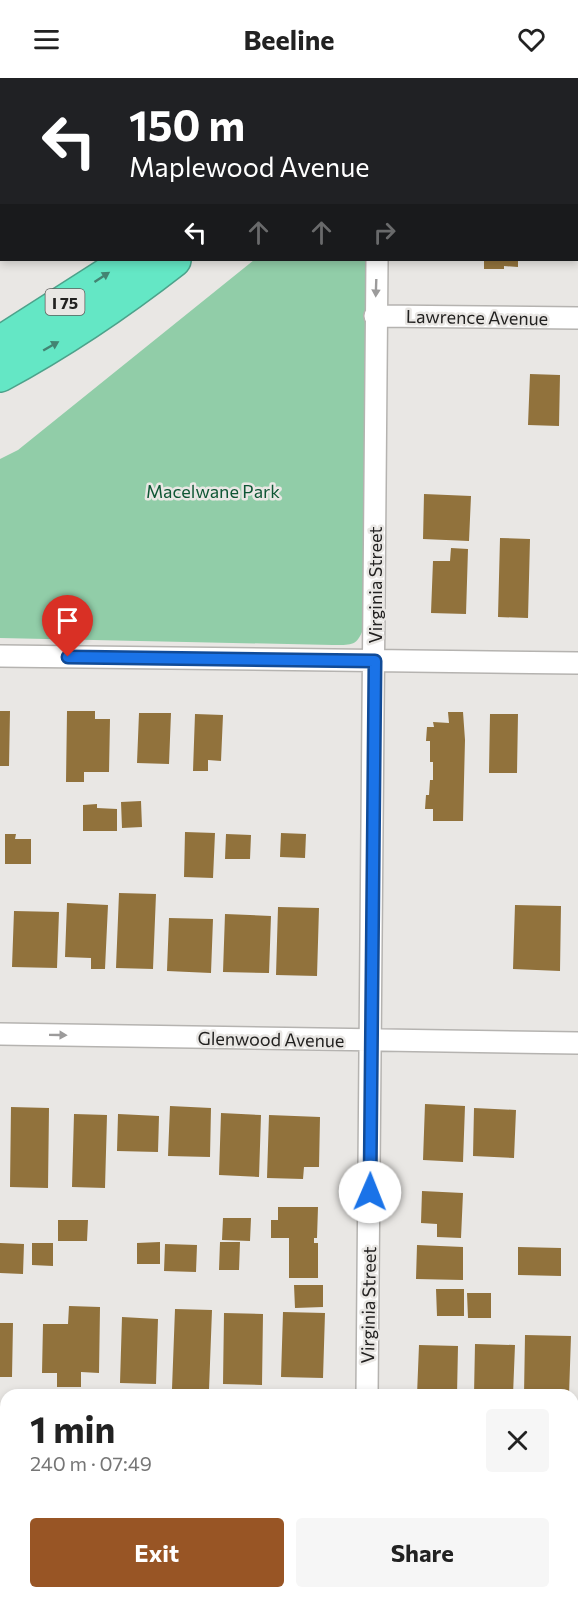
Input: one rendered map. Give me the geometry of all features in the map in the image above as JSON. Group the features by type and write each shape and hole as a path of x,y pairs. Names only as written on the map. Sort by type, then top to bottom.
{"highway":[{"name":"I 75","path":"0,343 128,261"},
{"path":"0,375 68,336 135,291 173,261"}],"street":[{"name":"Virginia Street","path":"367,1389 372,1041 377,261"},
{"name":"Lawrence Avenue","path":"375,316 578,318"},
{"path":"0,656 578,663"},
{"name":"Glenwood Avenue","path":"0,1034 578,1043"}],"green space":[{"name":"Macelwane Park","path":"253,261 367,261 364,627 359,638 353,643 340,645 0,638 0,459 18,450"}],"building":[{"path":"484,261 518,261 518,267 504,266 504,269 484,269"},
{"path":"530,374 560,375 559,426 528,425"},
{"path":"424,494 471,496 469,541 423,539"},
{"path":"500,538 530,539 528,618 498,617"},
{"path":"451,548 468,549 466,614 431,613 433,561 450,561"},
{"path":"0,711 10,711 9,766 0,766"},
{"path":"67,711 95,711 95,719 110,719 109,772 84,772 84,782 66,782"},
{"path":"448,712 463,712 465,740 463,821 433,821 433,809 425,809 430,780 433,780 430,741 426,741 427,727 434,727 433,722 449,723"},
{"path":"139,713 171,713 169,764 137,763"},
{"path":"195,714 223,715 221,761 208,760 208,771 193,771"},
{"path":"490,714 518,714 517,773 489,773"},
{"path":"141,801 142,827 122,828 121,802"},
{"path":"97,804 97,808 117,809 117,831 83,831 83,805"},
{"path":"185,832 215,833 213,878 184,877"},
{"path":"281,833 306,834 305,858 280,857"},
{"path":"5,834 16,834 15,839 31,839 31,864 5,864"},
{"path":"226,834 251,835 250,859 225,859"},
{"path":"119,893 156,894 153,969 116,968"},
{"path":"67,903 108,905 105,969 91,969 91,958 65,957"},
{"path":"515,905 561,906 560,971 513,969"},
{"path":"278,907 319,908 317,976 276,975"},
{"path":"14,911 59,912 57,968 12,967"},
{"path":"225,914 271,916 269,973 223,972"},
{"path":"169,918 213,919 211,973 167,971"},
{"path":"425,1104 465,1106 463,1162 423,1160"},
{"path":"170,1106 211,1108 210,1157 168,1156"},
{"path":"11,1107 49,1108 48,1188 10,1187"},
{"path":"474,1108 516,1110 514,1158 473,1156"},
{"path":"221,1113 261,1115 259,1177 219,1175"},
{"path":"74,1114 107,1115 105,1188 72,1187"},
{"path":"118,1114 159,1116 158,1152 117,1151"},
{"path":"269,1115 320,1117 319,1167 304,1167 303,1179 267,1178"},
{"path":"422,1191 463,1193 461,1238 437,1237 437,1224 421,1223"},
{"path":"278,1207 318,1207 317,1238 314,1238 314,1243 318,1243 318,1278 289,1278 289,1238 271,1238 271,1220 278,1220"},
{"path":"223,1218 251,1218 250,1241 222,1240"},
{"path":"58,1220 88,1220 87,1241 58,1241"},
{"path":"160,1242 160,1264 137,1264 137,1243"},
{"path":"220,1242 240,1242 239,1270 219,1270"},
{"path":"0,1243 24,1244 23,1274 0,1273"},
{"path":"32,1243 53,1243 53,1266 32,1265"},
{"path":"165,1244 197,1245 196,1272 164,1271"},
{"path":"417,1245 463,1247 463,1280 416,1279"},
{"path":"518,1247 561,1248 561,1276 518,1275"},
{"path":"294,1285 323,1285 323,1307 295,1308"},
{"path":"436,1289 464,1289 464,1316 437,1316"},
{"path":"467,1293 491,1293 491,1318 468,1318"},
{"path":"69,1306 100,1307 99,1373 81,1372 81,1387 57,1387 57,1373 42,1373 43,1324 68,1324"},
{"path":"175,1309 212,1310 209,1389 172,1389"},
{"path":"283,1312 325,1313 323,1378 281,1377"},
{"path":"224,1313 263,1314 262,1385 223,1384"},
{"path":"122,1317 158,1319 156,1384 120,1383"},
{"path":"0,1323 13,1323 12,1377 0,1377"},
{"path":"525,1335 571,1336 569,1389 524,1389"},
{"path":"475,1344 515,1345 513,1389 474,1389"},
{"path":"419,1345 458,1346 457,1389 417,1389"}],"route":[{"path":"68,657 375,661 370,1192"}]}
